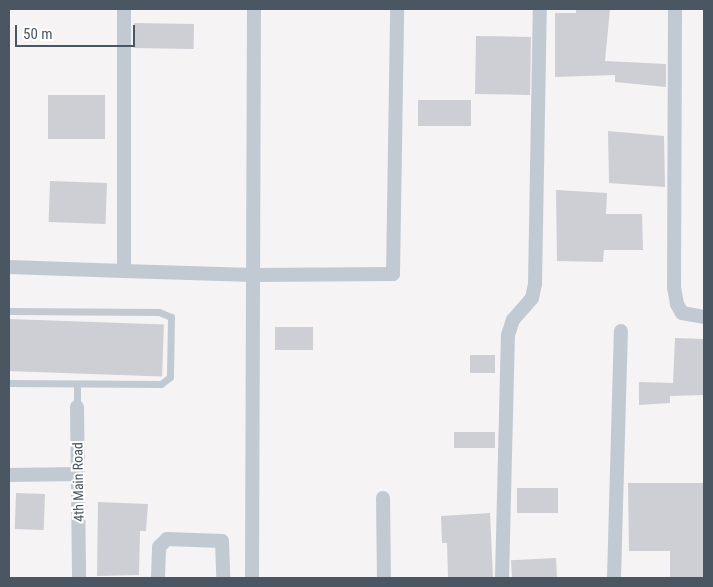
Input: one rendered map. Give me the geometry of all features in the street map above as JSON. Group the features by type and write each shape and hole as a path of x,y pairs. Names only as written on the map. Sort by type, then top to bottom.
{"street":[{"path":"124,9 124,271"},
{"path":"252,578 254,9"},
{"path":"9,267 253,275 393,274 397,9"},
{"path":"502,578 508,335 513,320 532,298 535,284 540,9"},
{"path":"675,9 674,286 677,304 682,313 704,317"},
{"path":"614,578 621,331"},
{"name":"4th Main Road","path":"77,407 79,578"},
{"path":"9,475 78,474"},
{"path":"384,498 384,578"},
{"path":"158,578 158,547 167,540 222,541 223,578"}],"lane":[{"path":"9,311 159,312 171,317 170,377 161,384 77,385 9,383"},
{"name":"4th Main Road","path":"77,385 77,407"}],"building":[{"path":"576,9 610,9 605,61 666,64 666,87 615,82 615,75 555,77 555,13 576,13"},
{"path":"134,23 194,24 194,49 134,48"},
{"path":"476,36 531,37 530,95 475,94"},
{"path":"48,95 105,95 105,139 48,139"},
{"path":"418,100 471,100 471,126 418,126"},
{"path":"608,131 664,136 665,187 609,183"},
{"path":"50,181 107,183 106,224 49,222"},
{"path":"556,190 607,193 606,214 642,214 643,250 604,250 603,262 557,261"},
{"path":"9,319 164,324 162,376 9,371"},
{"path":"275,327 313,327 313,350 275,350"},
{"path":"675,338 704,339 704,395 670,396 670,403 639,405 639,382 673,383"},
{"path":"470,355 495,355 495,373 470,373"},
{"path":"454,432 495,432 495,448 454,448"},
{"path":"628,483 704,483 704,578 670,578 670,551 629,551"},
{"path":"517,488 558,488 558,513 517,513"},
{"path":"16,493 45,494 44,530 15,529"},
{"path":"98,502 148,504 146,531 140,531 139,575 97,576"},
{"path":"490,513 493,578 448,578 447,543 442,543 441,516"},
{"path":"556,558 557,577 512,578 511,560"}]}
